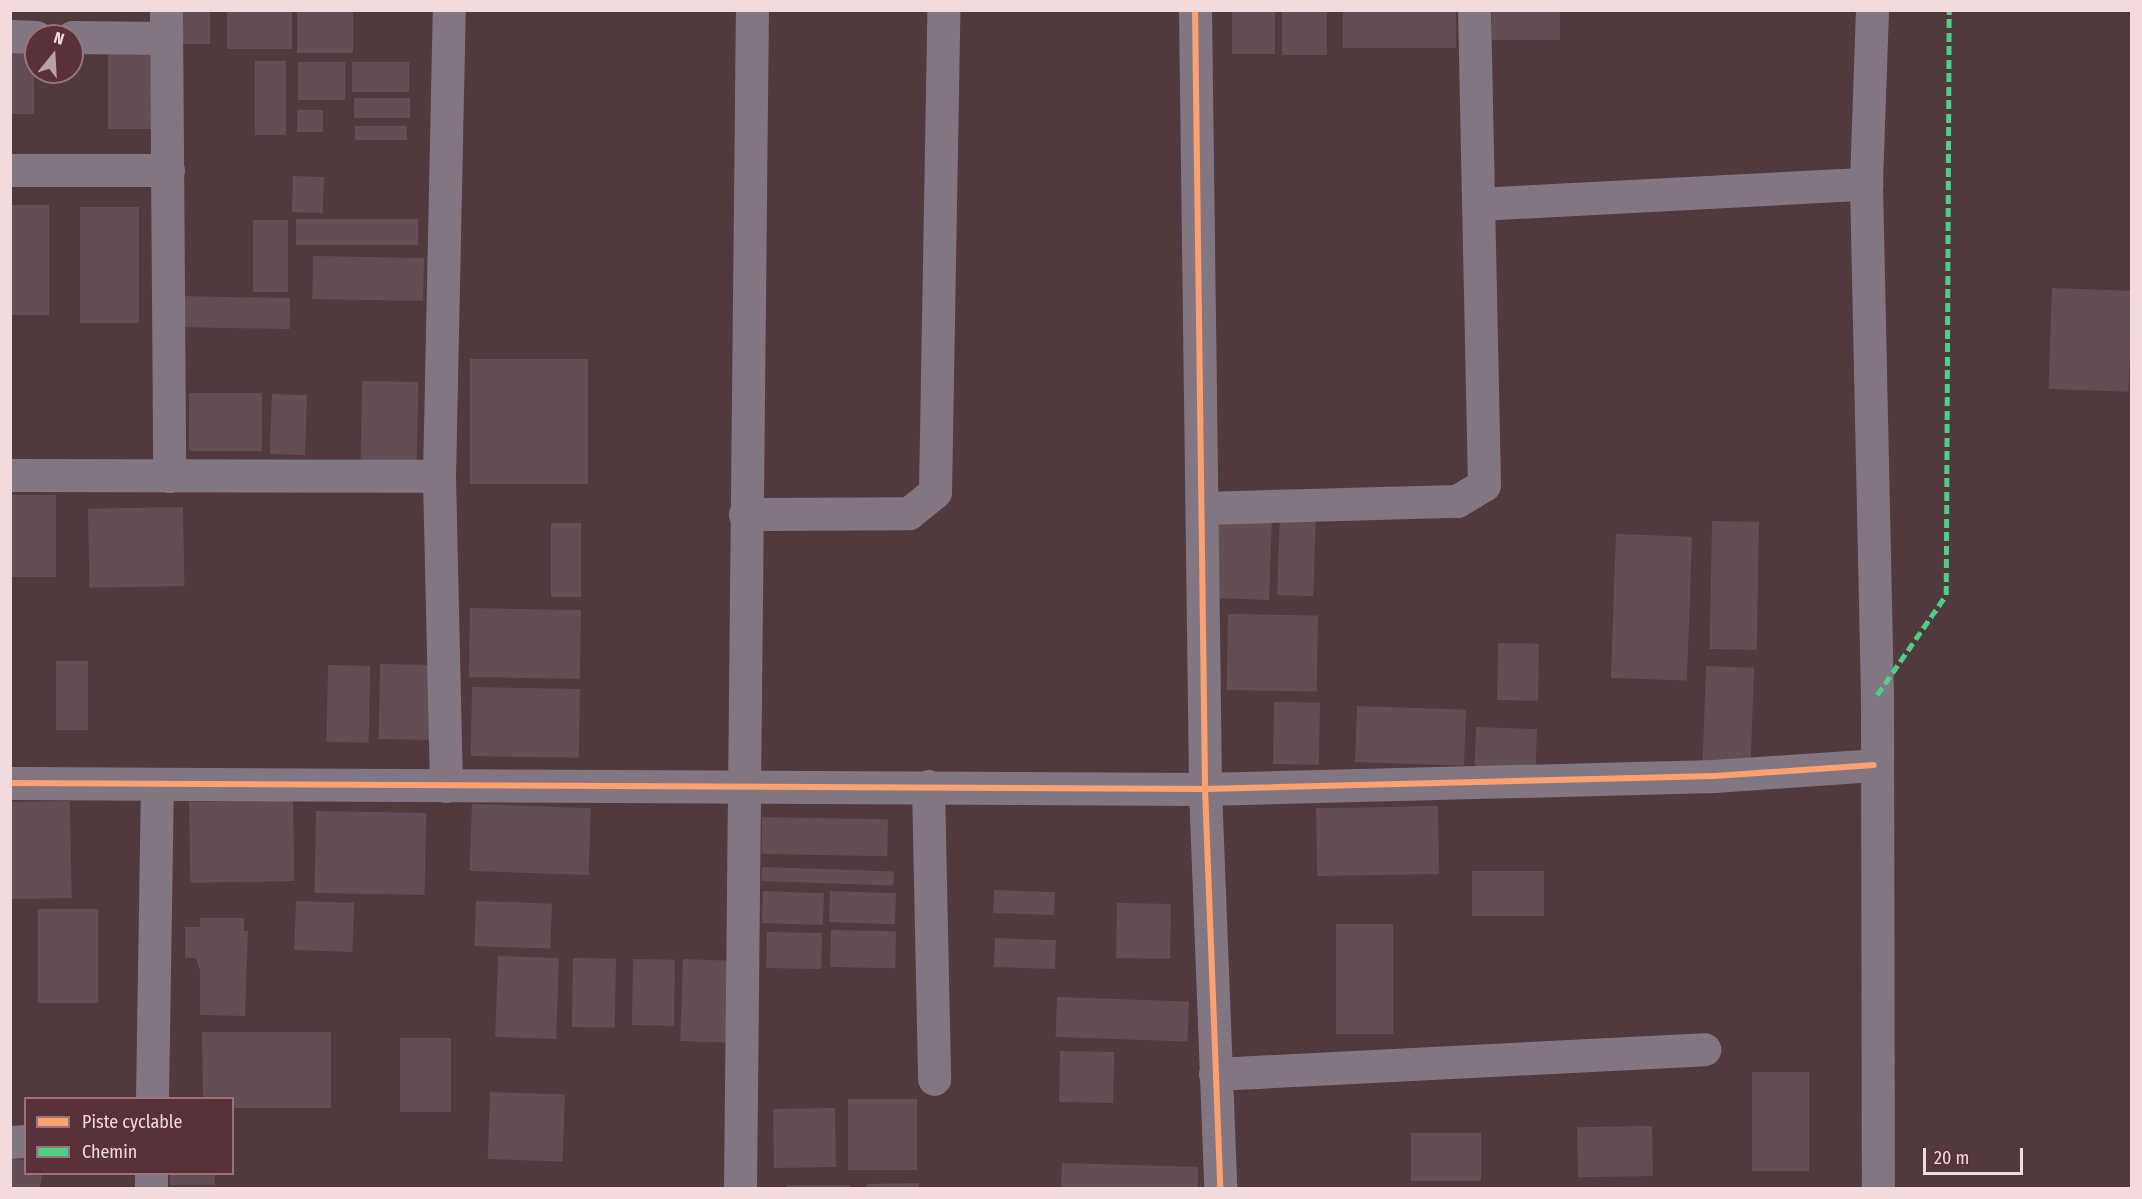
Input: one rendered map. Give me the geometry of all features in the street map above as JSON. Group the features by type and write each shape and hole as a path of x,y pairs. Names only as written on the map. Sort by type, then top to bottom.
{"street":[{"path":"446,786 439,476 449,10"},
{"path":"740,1188 742,784 752,10"},
{"path":"745,514 909,513 934,492 943,10"},
{"path":"1195,10 1205,789 1220,1188"},
{"path":"1202,508 1457,501 1484,485 1474,10"},
{"path":"1872,10 1866,184 1878,1188"},
{"path":"84,35 166,24 169,476"},
{"path":"10,170 168,170"},
{"path":"1478,204 1866,184"},
{"path":"10,475 439,476"},
{"path":"10,783 446,786 742,784 1205,789 1714,776 1874,765"},
{"path":"152,1097 157,785"},
{"path":"928,786 934,1079"},
{"path":"1215,1074 1704,1049"}],"building":[{"path":"180,10 210,10 210,44 180,44"},
{"path":"227,10 292,10 292,49 227,49"},
{"path":"297,10 353,10 353,53 297,53"},
{"path":"1232,10 1275,10 1275,54 1232,54"},
{"path":"1282,10 1327,10 1327,55 1282,55"},
{"path":"1343,10 1456,10 1456,48 1343,48"},
{"path":"1492,10 1560,10 1560,40 1492,40"},
{"path":"10,50 24,50 24,84 34,84 34,114 10,114"},
{"path":"108,54 153,54 153,129 108,129"},
{"path":"255,61 286,61 286,135 255,135"},
{"path":"298,62 345,62 345,100 298,100"},
{"path":"352,62 409,62 409,92 352,92"},
{"path":"354,98 410,98 410,118 354,118"},
{"path":"297,110 323,110 323,132 297,132"},
{"path":"355,126 407,126 407,140 355,140"},
{"path":"293,176 324,177 323,213 292,212"},
{"path":"10,205 49,205 49,315 10,315"},
{"path":"80,207 139,207 139,323 80,323"},
{"path":"296,219 418,219 418,245 296,245"},
{"path":"253,220 288,220 288,292 253,292"},
{"path":"313,256 424,258 423,301 312,299"},
{"path":"2052,288 2132,291 2128,392 2048,389"},
{"path":"177,296 290,298 289,329 176,327"},
{"path":"470,359 588,359 588,484 470,484"},
{"path":"362,381 418,382 417,463 361,462"},
{"path":"189,393 262,393 262,451 189,451"},
{"path":"272,394 307,395 305,455 270,454"},
{"path":"10,495 56,495 56,577 10,577"},
{"path":"183,507 184,586 89,588 88,509"},
{"path":"1280,514 1316,515 1313,596 1277,595"},
{"path":"1216,516 1272,518 1269,600 1213,598"},
{"path":"1712,521 1759,522 1757,650 1710,649"},
{"path":"551,523 581,523 581,597 551,597"},
{"path":"1616,534 1692,537 1687,681 1611,678"},
{"path":"470,608 581,610 580,679 469,677"},
{"path":"1228,614 1318,616 1317,692 1227,690"},
{"path":"1498,643 1539,644 1538,701 1497,700"},
{"path":"56,661 88,661 88,730 56,730"},
{"path":"380,664 436,665 435,740 379,739"},
{"path":"328,665 370,666 369,743 327,742"},
{"path":"1706,666 1754,668 1751,764 1703,762"},
{"path":"472,687 580,689 579,758 471,756"},
{"path":"1274,702 1320,703 1319,765 1273,764"},
{"path":"1357,706 1466,710 1464,766 1355,762"},
{"path":"1476,727 1537,729 1535,772 1474,770"},
{"path":"293,800 294,881 190,883 189,802"},
{"path":"70,801 72,898 12,899 10,802"},
{"path":"472,804 591,808 589,875 470,871"},
{"path":"1438,806 1439,874 1317,876 1316,808"},
{"path":"316,811 426,813 425,895 315,893"},
{"path":"762,817 888,819 887,856 761,854"},
{"path":"762,867 894,872 893,886 762,881"},
{"path":"1472,871 1544,871 1544,916 1472,916"},
{"path":"994,890 1055,892 1054,915 993,913"},
{"path":"763,891 824,893 823,925 762,923"},
{"path":"830,891 896,893 895,924 829,922"},
{"path":"296,901 354,903 352,952 294,950"},
{"path":"476,901 552,904 550,949 474,946"},
{"path":"1117,903 1171,904 1170,959 1116,958"},
{"path":"38,909 98,909 98,1003 38,1003"},
{"path":"200,918 244,918 244,931 248,931 245,1016 200,1015 200,971 196,958 185,958 185,927 200,927"},
{"path":"1336,924 1393,924 1393,1034 1336,1034"},
{"path":"831,930 896,931 895,968 830,967"},
{"path":"767,932 822,933 821,969 766,968"},
{"path":"995,938 1056,940 1055,969 994,967"},
{"path":"498,956 559,958 556,1039 495,1037"},
{"path":"573,958 616,959 615,1028 572,1027"},
{"path":"633,959 675,960 674,1026 632,1025"},
{"path":"683,959 737,961 734,1043 680,1041"},
{"path":"1057,997 1189,1002 1188,1042 1056,1037"},
{"path":"202,1032 331,1032 331,1108 234,1108 234,1097 203,1097"},
{"path":"400,1038 451,1038 451,1112 400,1112"},
{"path":"1060,1051 1114,1052 1113,1103 1059,1102"},
{"path":"1752,1072 1809,1072 1809,1171 1752,1171"},
{"path":"490,1092 565,1095 563,1162 488,1159"},
{"path":"848,1099 917,1099 917,1170 848,1170"},
{"path":"835,1108 836,1167 774,1168 773,1109"},
{"path":"1652,1126 1653,1176 1578,1177 1577,1127"},
{"path":"1411,1133 1481,1133 1481,1181 1411,1181"},
{"path":"10,1159 24,1160 24,1175 42,1175 40,1188 10,1188"},
{"path":"1062,1163 1198,1167 1198,1188 1061,1188"},
{"path":"170,1175 215,1175 215,1185 170,1185"},
{"path":"919,1183 919,1188 867,1188 867,1184"},
{"path":"787,1185 850,1185 850,1188 787,1188"}],"marked path":[{"path":"1877,695 1946,595 1949,10"}],"cycle path":[{"path":"1195,10 1205,789 1220,1188"},
{"path":"10,783 1205,789 1714,776 1874,765"}]}
